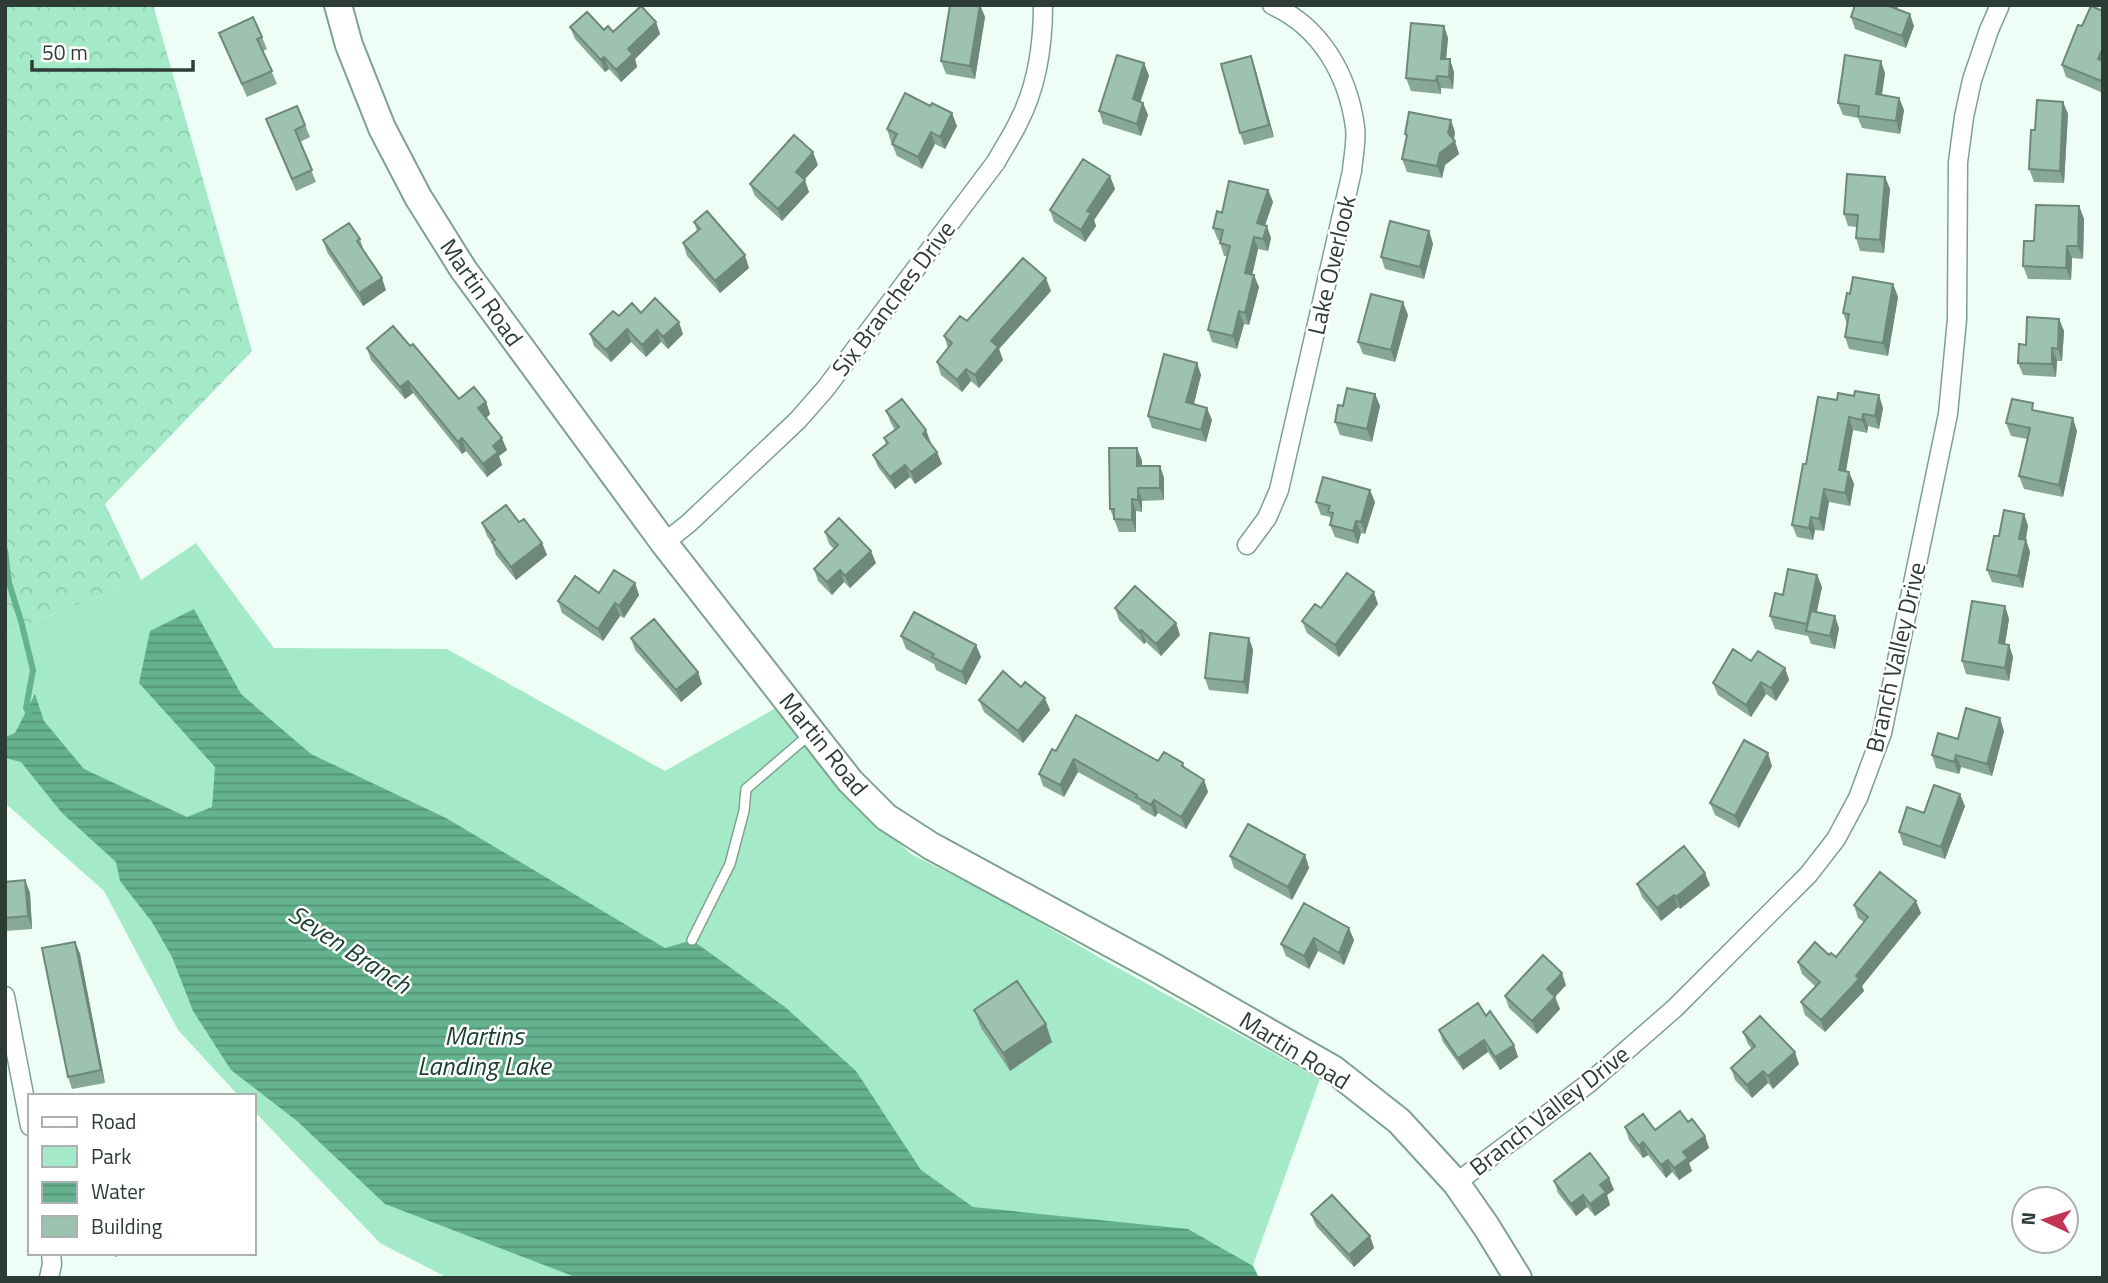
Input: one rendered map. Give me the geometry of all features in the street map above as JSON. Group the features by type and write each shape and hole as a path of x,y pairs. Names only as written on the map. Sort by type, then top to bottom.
{"street":[{"name":"Martin Road","path":"338,5 349,45 382,128 418,197 463,269 664,543 850,781 886,817 931,846 1154,967 1333,1069 1399,1121 1456,1183 1518,1278"},
{"name":"Six Branches Drive","path":"664,543 798,420 826,388 996,162 1019,123 1035,80 1043,36 1044,5"},
{"name":"Lake Overlook","path":"1247,545 1267,518 1279,490 1352,171 1356,130 1348,89 1332,57 1311,31 1272,5"},
{"name":"Branch Valley Drive","path":"1456,1183 1588,1083 1675,1008 1808,875 1836,839 1858,798 1882,733 1948,414 1957,319 1958,162 1972,80 2000,5"},
{"path":"5,996 28,1116"},
{"path":"49,1278 51,1255"}],"lane":[{"path":"692,940 730,864 744,811 746,789 812,731"}],"green space":[{"path":"5,5 153,5 252,351 105,504 141,580 5,633"},
{"path":"196,543 274,648 447,649 665,771 783,704 830,777 911,854 1002,900 1102,959 1320,1079 1253,1265 1259,1278 448,1278 380,1243 256,1113 256,1094 237,1094 178,1030 104,891 5,803 5,633 141,580"}],"water":[{"name":"Martins Landing Lake","path":"194,609 241,694 311,754 446,818 665,948 692,940 785,1007 856,1071 921,1170 973,1207 1188,1229 1253,1266 1259,1278 578,1278 385,1204 297,1121 231,1070 193,1011 172,957 152,922 120,881 116,862 62,813 21,762 5,758 5,737 15,733 35,694 44,721 84,769 187,817 212,807 215,767 139,683 150,631"}],"building":[{"path":"950,5 980,5 970,66 941,61"},
{"path":"1855,5 1889,5 1910,14 1902,36 1851,17"},
{"path":"641,6 656,22 628,49 633,54 616,70 604,57 601,60 570,27 587,12 604,30 608,26 613,32"},
{"path":"2091,6 2103,11 2103,48 2098,59 2103,61 2101,81 2062,65 2078,25 2082,26"},
{"path":"253,17 262,37 257,39 272,71 242,84 219,33"},
{"path":"1411,23 1444,26 1441,59 1450,59 1449,77 1437,76 1436,81 1406,78"},
{"path":"1117,55 1144,63 1133,99 1143,103 1137,124 1099,111"},
{"path":"1845,55 1881,61 1876,94 1899,98 1896,121 1858,116 1859,106 1838,103"},
{"path":"1251,56 1269,125 1240,133 1221,64"},
{"path":"905,93 930,106 932,103 952,113 940,137 931,132 918,157 892,144 897,134 887,129"},
{"path":"2037,100 2063,102 2060,171 2029,169 2031,130 2035,130"},
{"path":"297,106 305,125 295,130 312,170 292,179 266,119"},
{"path":"1409,112 1451,120 1448,133 1455,141 1440,153 1437,166 1402,159"},
{"path":"794,135 813,152 796,172 805,180 778,209 750,184"},
{"path":"1083,159 1110,176 1087,211 1091,213 1081,230 1050,210"},
{"path":"1847,174 1885,177 1880,240 1856,238 1858,215 1844,214"},
{"path":"1229,181 1268,190 1257,223 1267,226 1263,239 1254,237 1245,273 1254,275 1245,313 1239,311 1233,336 1208,330 1230,246 1220,243 1223,230 1213,228 1217,211 1222,213"},
{"path":"2036,205 2079,206 2078,246 2067,246 2066,268 2023,266 2024,241 2034,241"},
{"path":"707,211 745,255 715,281 683,243 700,229 694,222"},
{"path":"1390,221 1429,231 1420,267 1381,257"},
{"path":"349,223 360,239 357,241 382,278 359,293 323,240"},
{"path":"1023,258 1046,278 991,341 998,347 975,375 966,369 957,380 937,362 952,343 944,336 960,316 967,321"},
{"path":"1853,277 1893,284 1883,343 1845,337 1849,314 1843,313"},
{"path":"1371,294 1403,302 1391,350 1358,342"},
{"path":"655,298 679,322 663,337 657,330 642,345 627,329 606,350 590,334 613,311 619,316 632,303 641,313"},
{"path":"2027,317 2059,319 2058,349 2052,348 2052,364 2018,363 2019,344 2026,345"},
{"path":"393,326 410,346 413,344 459,399 474,387 486,402 478,408 502,438 493,446 498,452 483,464 462,438 458,442 408,381 400,387 367,348"},
{"path":"1164,354 1197,363 1186,402 1207,408 1201,430 1148,416"},
{"path":"1347,388 1375,394 1367,429 1335,422 1338,405 1343,406"},
{"path":"1855,391 1879,395 1875,416 1863,414 1862,420 1849,417 1839,470 1849,472 1845,493 1824,489 1819,519 1811,517 1809,528 1792,525 1818,397 1837,400 1838,393 1854,396"},
{"path":"902,399 926,430 923,434 937,452 911,472 905,465 890,477 873,455 888,443 884,438 899,427 886,411"},
{"path":"2012,399 2033,403 2032,410 2073,418 2059,485 2019,476 2030,428 2006,423"},
{"path":"1109,448 1137,448 1137,466 1160,466 1160,488 1138,488 1138,500 1132,499 1132,520 1114,519 1114,509 1110,509"},
{"path":"1323,477 1370,490 1361,522 1356,521 1353,531 1330,525 1333,513 1328,512 1330,506 1316,502"},
{"path":"506,505 519,522 524,519 542,543 511,567 492,542 495,540 482,523"},
{"path":"2004,510 2024,514 2019,539 2026,540 2018,576 1987,570 1994,536 1999,536"},
{"path":"839,518 871,551 845,576 840,570 827,582 814,569 838,545 825,532"},
{"path":"1788,569 1817,575 1807,624 1770,616 1775,593 1783,595"},
{"path":"614,570 635,583 619,606 615,603 598,629 558,601 575,576 599,593"},
{"path":"1347,573 1374,592 1335,645 1302,621 1315,604 1321,608"},
{"path":"1135,586 1176,623 1156,644 1115,608"},
{"path":"1972,601 2005,606 1999,643 2009,645 2005,668 1962,661"},
{"path":"1811,611 1835,616 1830,636 1806,631"},
{"path":"914,612 976,645 962,672 932,657 934,654 901,636"},
{"path":"654,619 698,672 676,690 631,638"},
{"path":"1210,633 1249,638 1244,682 1205,678"},
{"path":"1733,649 1751,661 1758,651 1785,668 1771,688 1761,682 1746,705 1713,683"},
{"path":"1003,671 1021,687 1025,682 1045,698 1018,731 979,700"},
{"path":"1966,708 2000,718 1987,764 1956,755 1954,762 1932,755 1938,733 1958,739"},
{"path":"1076,715 1158,761 1164,752 1204,780 1181,817 1154,800 1151,805 1136,797 1137,795 1074,759 1060,785 1039,774 1052,749 1056,751"},
{"path":"1744,740 1768,753 1735,816 1710,803"},
{"path":"1934,785 1960,794 1941,847 1899,832 1907,807 1924,813"},
{"path":"1248,824 1305,855 1288,887 1230,856"},
{"path":"1684,846 1705,873 1676,897 1674,895 1657,908 1637,884"},
{"path":"1880,872 1916,901 1856,976 1859,979 1821,1020 1801,1002 1820,982 1798,962 1815,942 1829,955 1831,953 1836,957 1868,917 1854,905"},
{"path":"25,880 28,916 5,918 5,882"},
{"path":"1304,903 1349,928 1339,953 1314,938 1304,956 1281,944"},
{"path":"75,942 101,1070 68,1077 42,948"},
{"path":"1543,955 1562,973 1547,989 1555,997 1532,1021 1505,996"},
{"path":"1017,981 1046,1024 1003,1053 974,1010"},
{"path":"1478,1003 1486,1016 1490,1011 1514,1045 1495,1057 1484,1040 1458,1058 1439,1030"},
{"path":"1760,1016 1795,1052 1768,1076 1763,1071 1747,1085 1731,1068 1755,1046 1743,1032"},
{"path":"1680,1111 1688,1122 1692,1119 1705,1136 1683,1152 1688,1158 1674,1168 1668,1160 1661,1165 1643,1142 1639,1146 1625,1127 1643,1114 1655,1130"},
{"path":"1590,1153 1609,1178 1600,1185 1606,1192 1590,1204 1583,1195 1571,1204 1554,1181"},
{"path":"1332,1195 1370,1236 1349,1255 1311,1214"}],"waterway":[{"name":"Seven Branch","path":"5,550 9,583 33,670 26,708 30,715"}]}
